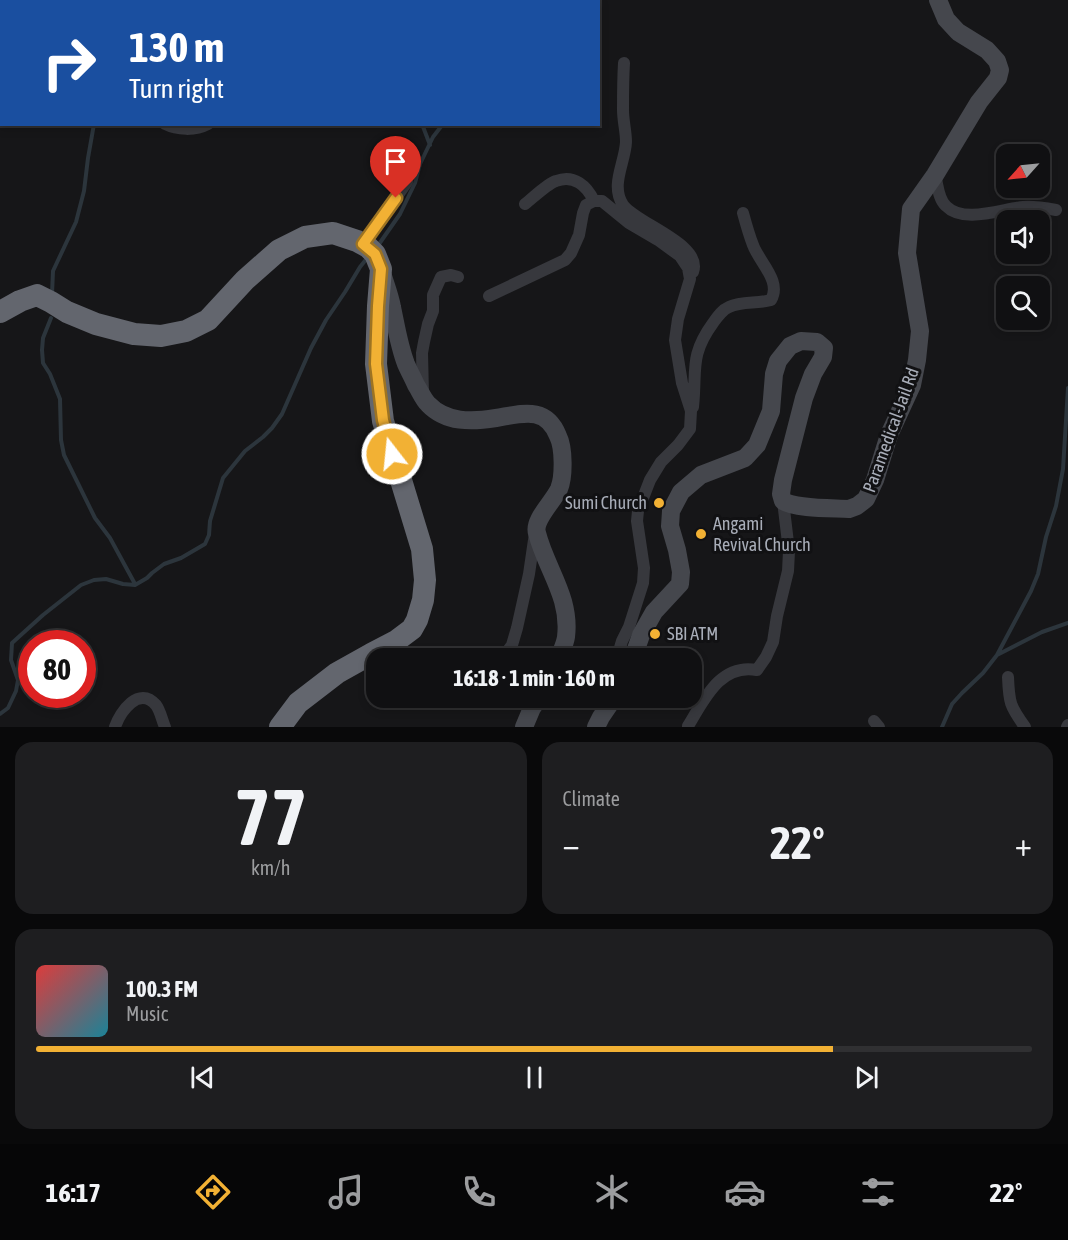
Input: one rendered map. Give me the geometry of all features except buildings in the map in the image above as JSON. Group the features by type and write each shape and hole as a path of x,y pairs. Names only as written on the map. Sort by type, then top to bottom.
{"highway":[{"path":"0,312 37,295 67,312 96,324 134,334 161,336 186,331 208,320 245,279 279,250 305,237 333,233 357,241 375,254 381,269 376,364 383,420 422,549 425,580 423,600 412,629 396,641 337,674 298,703 280,727"}],"main road":[{"name":"Paramedical-Jail Rd","path":"783,501 798,506 849,508 857,506 866,499 889,435 912,385 920,331 908,253 911,209 935,175 979,102 998,78 1000,70 997,61 987,50 958,32 936,4"},
{"path":"381,269 406,365 429,405 447,418 470,420 497,418 525,412 545,417 559,436 563,465 560,488 538,522 536,529 565,607 566,637 562,648"},
{"path":"636,648 654,612 680,584 681,572 670,526 671,511 681,492 701,476 745,458 757,445 771,411 774,374 778,361 790,346 801,341 818,342 824,351 823,357 813,374 804,398 799,425 783,480 783,501"},
{"path":"524,727 532,708"},
{"path":"536,727 539,708"},
{"path":"596,727 607,708"}],"street":[{"path":"624,63 623,111 626,145 618,186 619,198 634,216 685,248 694,267 678,319 675,340 691,420"},
{"path":"168,126 184,129 204,126"},
{"path":"935,175 941,200 953,211 979,214 1024,207 1056,210"},
{"path":"525,204 555,181 566,179 583,184 594,201"},
{"path":"363,244 407,182"},
{"path":"489,296 565,260 571,253 579,235 586,205 594,201 602,201 629,223 680,256 688,268 690,279"},
{"path":"620,648 643,583 644,568 637,521 638,511 650,480 661,462 678,446 690,429 698,348 720,312 727,307 736,304 765,302 771,300 774,295 774,285 770,274 753,247 743,213"},
{"path":"423,398 422,353 434,295 441,277 451,275 458,277"},
{"path":"688,726 712,688 724,676 737,670 757,670 773,642 789,560 783,501"},
{"path":"509,648 517,628 536,529"},
{"path":"1008,677 1008,697 1013,710 1025,727"},
{"path":"115,727 132,701 140,697 155,704 165,727"}],"waterway":[{"path":"52,294 53,271 76,222 84,191 94,126"},
{"path":"423,126 430,145"},
{"path":"377,247 400,214 415,183 420,164 433,137 441,126"},
{"path":"0,714 8,708 16,691 18,680 11,660 12,643 43,615 81,585 94,580 106,579 135,585 164,564 181,558 205,544 223,478 245,451 272,428 282,414 326,320 368,257"},
{"path":"51,318 43,338 43,363 60,399 61,440 64,455 95,518 110,538 135,584"},
{"path":"942,727 952,704 983,673 997,655 1038,574 1063,469 1068,388"},
{"path":"997,655 1042,632 1068,623"}],"place":[{"name":"Sumi Church","path":"659,503"},
{"name":"Angami Revival Church","path":"701,534"},
{"name":"SBI ATM","path":"655,634"}],"route":[{"path":"392,454 383,420 376,364 381,269 375,254 363,244 396,198"}]}
